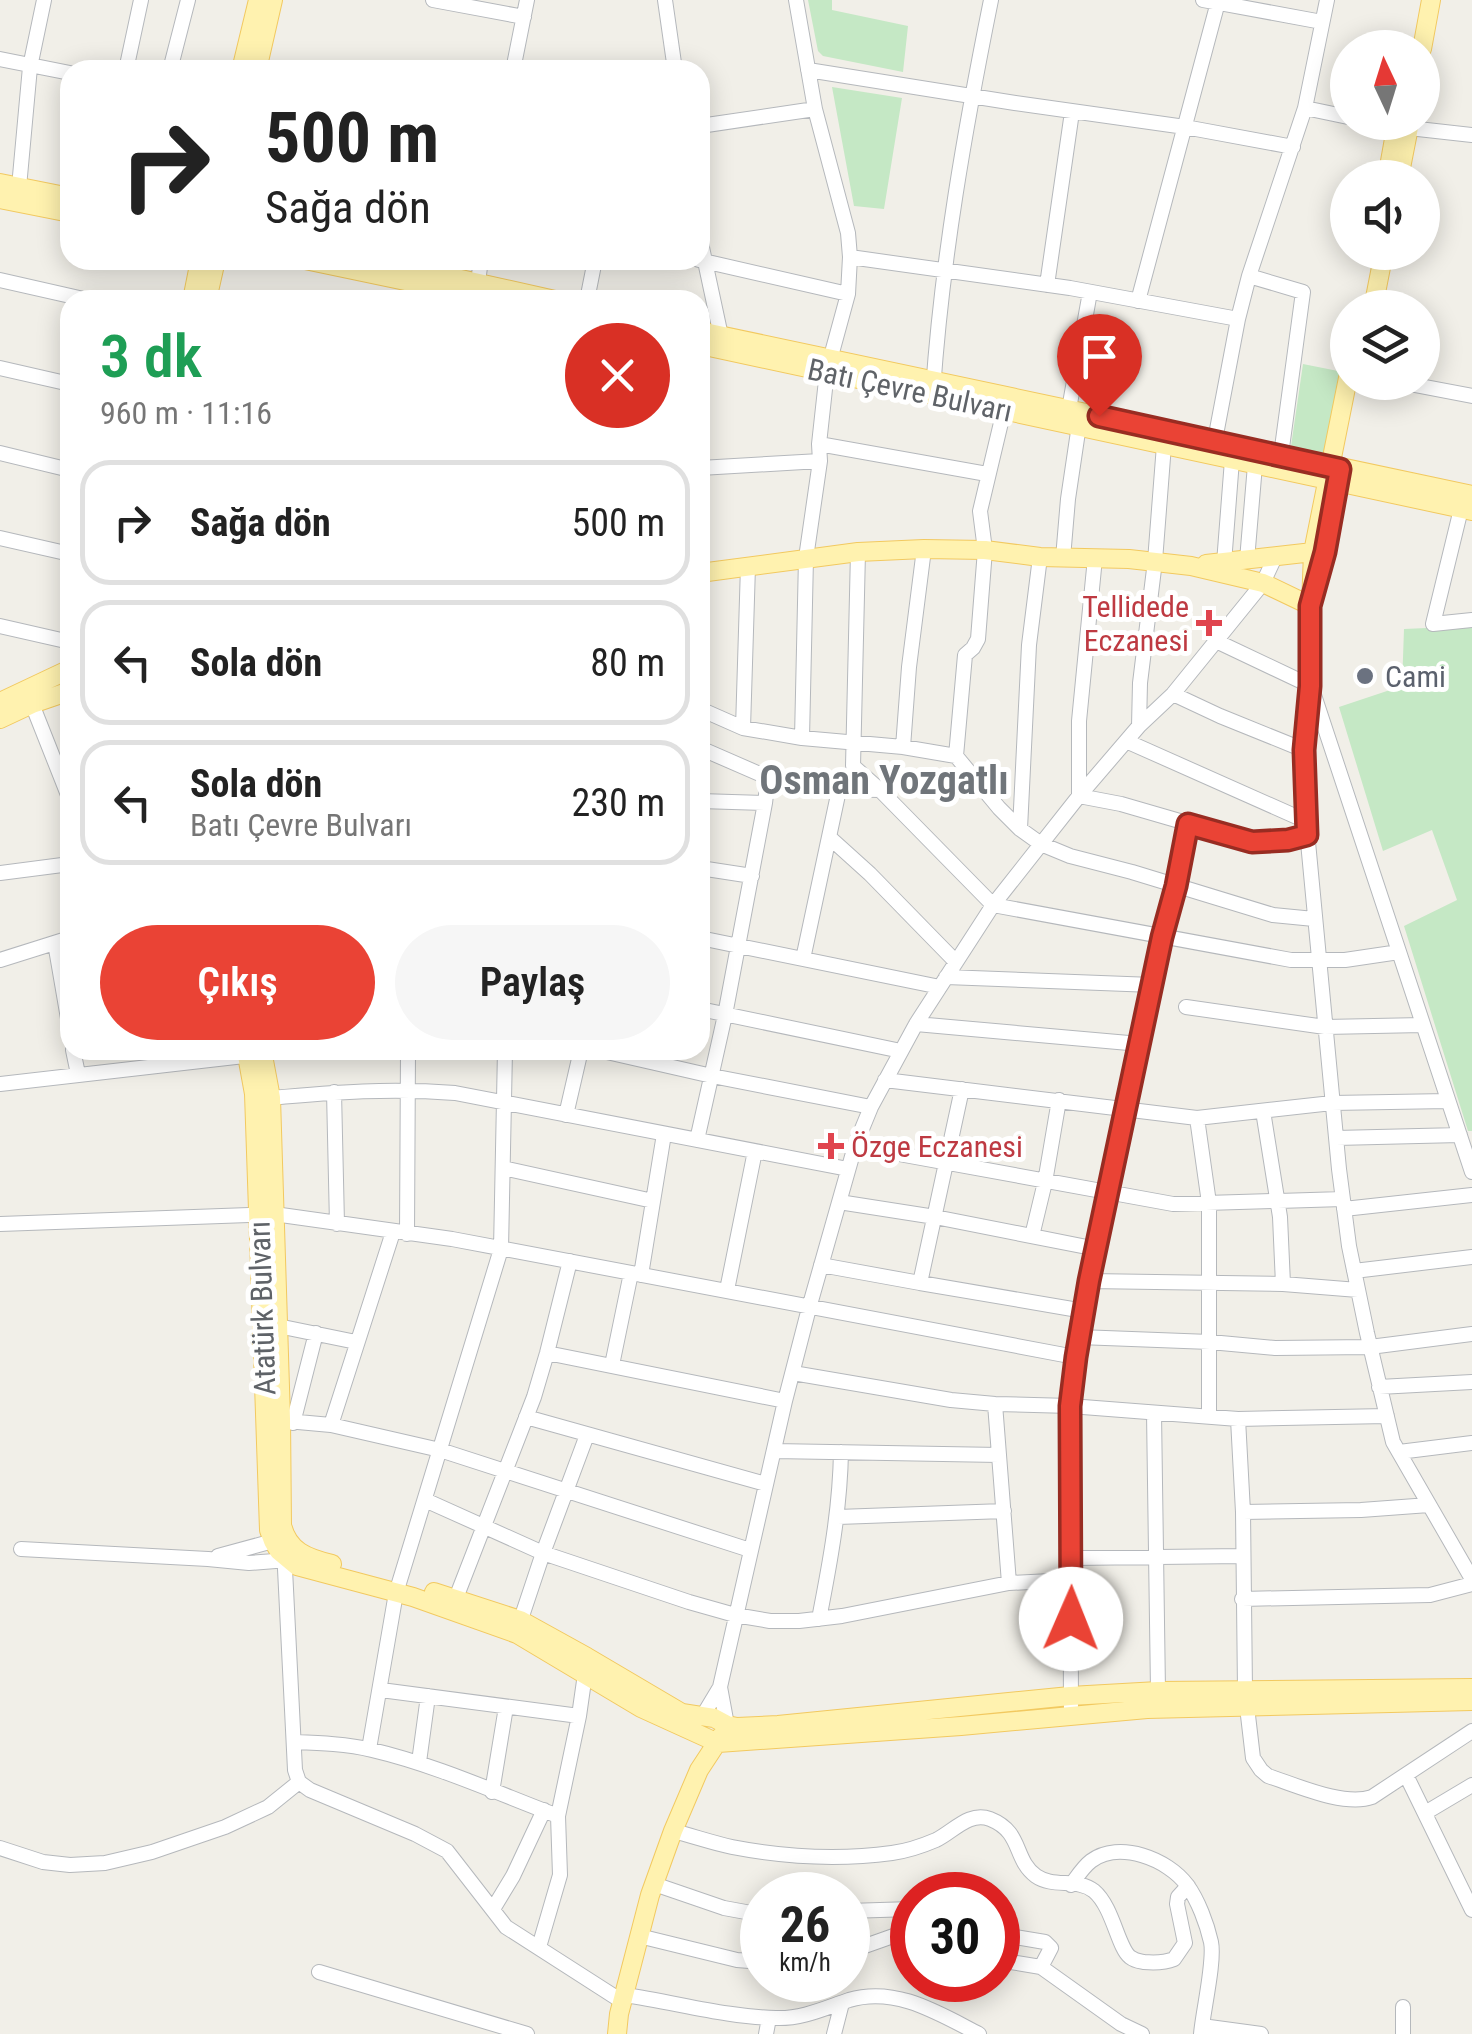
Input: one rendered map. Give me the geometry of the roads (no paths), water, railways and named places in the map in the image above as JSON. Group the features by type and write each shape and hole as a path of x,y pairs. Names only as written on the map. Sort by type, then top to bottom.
{"main road":[{"path":"244,60 258,0"},
{"path":"258,60 273,0"},
{"path":"1415,30 1421,0"},
{"path":"1425,30 1431,0"},
{"path":"9,185 60,195"},
{"path":"0,199 60,211"},
{"path":"357,270 460,290"},
{"path":"406,270 467,290"},
{"name":"Batı Çevre Bulvarı","path":"710,333 829,364 1074,417 1282,454 1333,475"},
{"name":"Batı Çevre Bulvarı","path":"710,346 829,364"},
{"path":"710,572 858,552 985,550 1190,566 1263,584 1310,606 1345,400"},
{"path":"1333,475 1353,400"},
{"name":"Batı Çevre Bulvarı","path":"1074,417 1164,445 1255,465 1333,475 1468,505"},
{"path":"1190,566 1319,552"},
{"path":"0,702 60,674"},
{"path":"0,720 60,694"},
{"name":"Atatürk Bulvarı","path":"255,1060 254,1094 287,1421 282,1525 291,1554"},
{"name":"Atatürk Bulvarı","path":"258,1060 271,1098 267,1214 272,1542"},
{"path":"272,1542 291,1554 398,1588 449,1609 518,1627"},
{"path":"398,1588 456,1598 518,1627 682,1713 718,1743 960,1726 1158,1691 1246,1698 1472,1701"},
{"path":"700,1726 714,1718 737,1727 1071,1705 1147,1709 1246,1698 1472,1688"},
{"path":"616,2034 654,1884 699,1770 726,1725"},
{"path":"699,1770 700,1726"}],"street":[{"path":"9,185 44,0"},
{"path":"128,60 142,0"},
{"path":"173,60 188,0"},
{"path":"433,0 524,17"},
{"path":"516,60 528,0"},
{"path":"665,0 673,60"},
{"path":"796,0 815,109 848,233 850,257 848,294 829,364 806,558 802,738"},
{"path":"933,387 946,271 990,0"},
{"path":"1215,440 1238,318 1306,108 1326,0"},
{"path":"1138,301 1185,127 1211,1 1322,22"},
{"path":"0,60 60,71"},
{"path":"808,70 1185,127 1292,148"},
{"path":"1306,108 1330,113"},
{"path":"710,125 815,109"},
{"path":"1047,285 1072,112"},
{"path":"1440,130 1472,135"},
{"path":"850,257 1238,318"},
{"path":"710,262 848,294"},
{"path":"1250,276 1303,292 1282,454"},
{"path":"0,280 60,294"},
{"path":"1063,558 1074,417 1090,292"},
{"path":"710,294 721,336"},
{"path":"0,368 60,382"},
{"path":"1440,390 1472,396"},
{"path":"956,756 965,655 978,638 985,550 980,511 1003,402"},
{"path":"819,444 988,474"},
{"path":"1139,726 1164,445"},
{"path":"0,453 60,468"},
{"path":"710,467 820,460"},
{"path":"1224,562 1232,460"},
{"path":"1248,560 1255,465"},
{"path":"1468,505 1433,624 1472,620"},
{"path":"0,538 60,552"},
{"path":"903,747 924,548"},
{"path":"858,552 853,766 993,905 1291,960 1345,960 1399,952"},
{"path":"1020,829 1029,645 1040,557"},
{"path":"700,1726 720,1687 809,1308 855,1146 871,1107 916,1024 993,905 1126,741 1174,694 1263,584 1276,557"},
{"path":"1079,796 1079,720 1095,558"},
{"path":"743,728 748,566"},
{"path":"1242,1599 1430,1595 1472,1582 1393,1442 1354,1271 1332,1103 1307,828 1304,750 1310,686 1310,606"},
{"path":"0,626 60,640"},
{"path":"1216,642 1310,686 1472,1172"},
{"path":"1174,694 1304,750"},
{"path":"32,704 60,775"},
{"path":"710,713 743,728 956,756 999,808 1041,844 1273,915 1314,919"},
{"path":"1126,741 1307,828"},
{"path":"710,752 778,782 839,790 880,790"},
{"path":"698,1140 768,778"},
{"path":"802,959 839,790"},
{"path":"1079,796 1121,804 1252,842 1288,840 1307,828"},
{"path":"710,801 765,803"},
{"path":"1071,1705 1070,1406 1076,1357 1188,824"},
{"path":"829,837 956,962"},
{"path":"0,873 60,865"},
{"path":"710,870 752,876"},
{"path":"710,940 943,982 1153,985"},
{"path":"0,960 60,942"},
{"path":"1186,1007 1325,1027 1423,1026"},
{"path":"710,1011 901,1050"},
{"path":"916,1024 1140,1044"},
{"path":"76,1060 78,1074"},
{"path":"0,1084 191,1060"},
{"path":"331,1426 356,1342 400,1233 407,1060"},
{"path":"369,1749 398,1588 501,1249 506,1060"},
{"path":"566,1115 580,1060"},
{"path":"642,1060 871,1107"},
{"path":"885,1080 1196,1118 1332,1103 1448,1101"},
{"path":"271,1098 406,1089 455,1094 848,1169"},
{"path":"920,1284 962,1089"},
{"path":"334,1092 337,1224"},
{"path":"1032,1236 1058,1100"},
{"path":"1264,1111 1277,1200 1283,1284"},
{"path":"1196,1118 1209,1203 1209,1415"},
{"path":"612,1365 653,1200 664,1134"},
{"path":"1336,1138 1465,1142"},
{"path":"855,1146 1173,1204 1277,1200 1344,1204 1472,1195"},
{"path":"727,1290 755,1151"},
{"path":"503,1168 653,1200"},
{"path":"839,1202 1096,1249"},
{"path":"0,1224 267,1214 452,1239 1076,1357"},
{"path":"1354,1271 1472,1257"},
{"path":"456,1598 526,1417 570,1261"},
{"path":"821,1265 1084,1311"},
{"path":"1089,1281 1283,1284 1358,1290"},
{"path":"278,1326 356,1342"},
{"path":"316,1333 287,1421 331,1426 440,1450 750,1550"},
{"path":"1079,1337 1275,1348 1370,1347 1472,1334"},
{"path":"547,1353 785,1401"},
{"path":"792,1374 995,1404 1238,1418 1386,1416"},
{"path":"1379,1387 1472,1382"},
{"path":"995,1404 1008,1583"},
{"path":"1154,1413 1158,1691"},
{"path":"526,1417 766,1484"},
{"path":"1238,1418 1246,1698 1253,1758 1261,1770 1268,1776 1342,1799 1361,1801 1372,1798 1472,1732"},
{"path":"518,1627 587,1434"},
{"path":"1399,1452 1472,1443"},
{"path":"774,1451 999,1455"},
{"path":"819,1619 838,1518 842,1452"},
{"path":"425,1500 542,1553 735,1615 790,1622 1008,1583 1072,1580"},
{"path":"1243,1512 1361,1510 1429,1504"},
{"path":"838,1518 1004,1510"},
{"path":"208,1558 272,1542"},
{"path":"21,1549 249,1563 291,1554"},
{"path":"291,1554 285,1569 294,1770 298,1782 447,1852 506,1927 624,1998 779,2018 885,1995 928,2008 978,2034"},
{"path":"1072,1558 1243,1556"},
{"path":"493,1910 551,1813 579,1716 586,1665"},
{"path":"720,1687 726,1725"},
{"path":"381,1690 579,1716"},
{"path":"419,1762 428,1696"},
{"path":"492,1792 506,1707"},
{"path":"294,1742 369,1749 419,1762 551,1813"},
{"path":"1406,1775 1467,1887 1472,1910"},
{"path":"0,1848 43,1862 106,1863 152,1852 225,1826 268,1807 298,1782"},
{"path":"1425,1813 1472,1785"},
{"path":"539,1947 560,1876 551,1813"},
{"path":"674,1830 732,1847 815,1857 892,1853 921,1846 941,1838 969,1818 984,1816 1004,1825 1033,1874 1048,1883 1094,1891 1114,1922 1126,1952 1133,1960 1154,1963 1174,1959 1185,1943 1178,1898 1188,1886"},
{"path":"1071,1885 1090,1862 1106,1853 1127,1852 1173,1871 1188,1886 1212,1946 1202,2030 1261,2034"},
{"path":"654,1884 740,1911"},
{"path":"639,1936 740,1960"},
{"path":"1020,1938 1045,1942 1051,1948 1041,1967"},
{"path":"1020,1964 1041,1967 1121,2024 1142,2034"},
{"path":"318,1972 527,2034"},
{"path":"834,2034 842,2003"},
{"path":"1403,2007 1403,2034"},
{"path":"766,2034 768,2018"}],"place":[{"name":"Tellidede Eczanesi","path":"1209,623"},
{"name":"Cami","path":"1365,676"},
{"name":"Özge Eczanesi","path":"831,1146"}],"district":[{"name":"Osman Yozgatlı","path":"884,780"}]}
